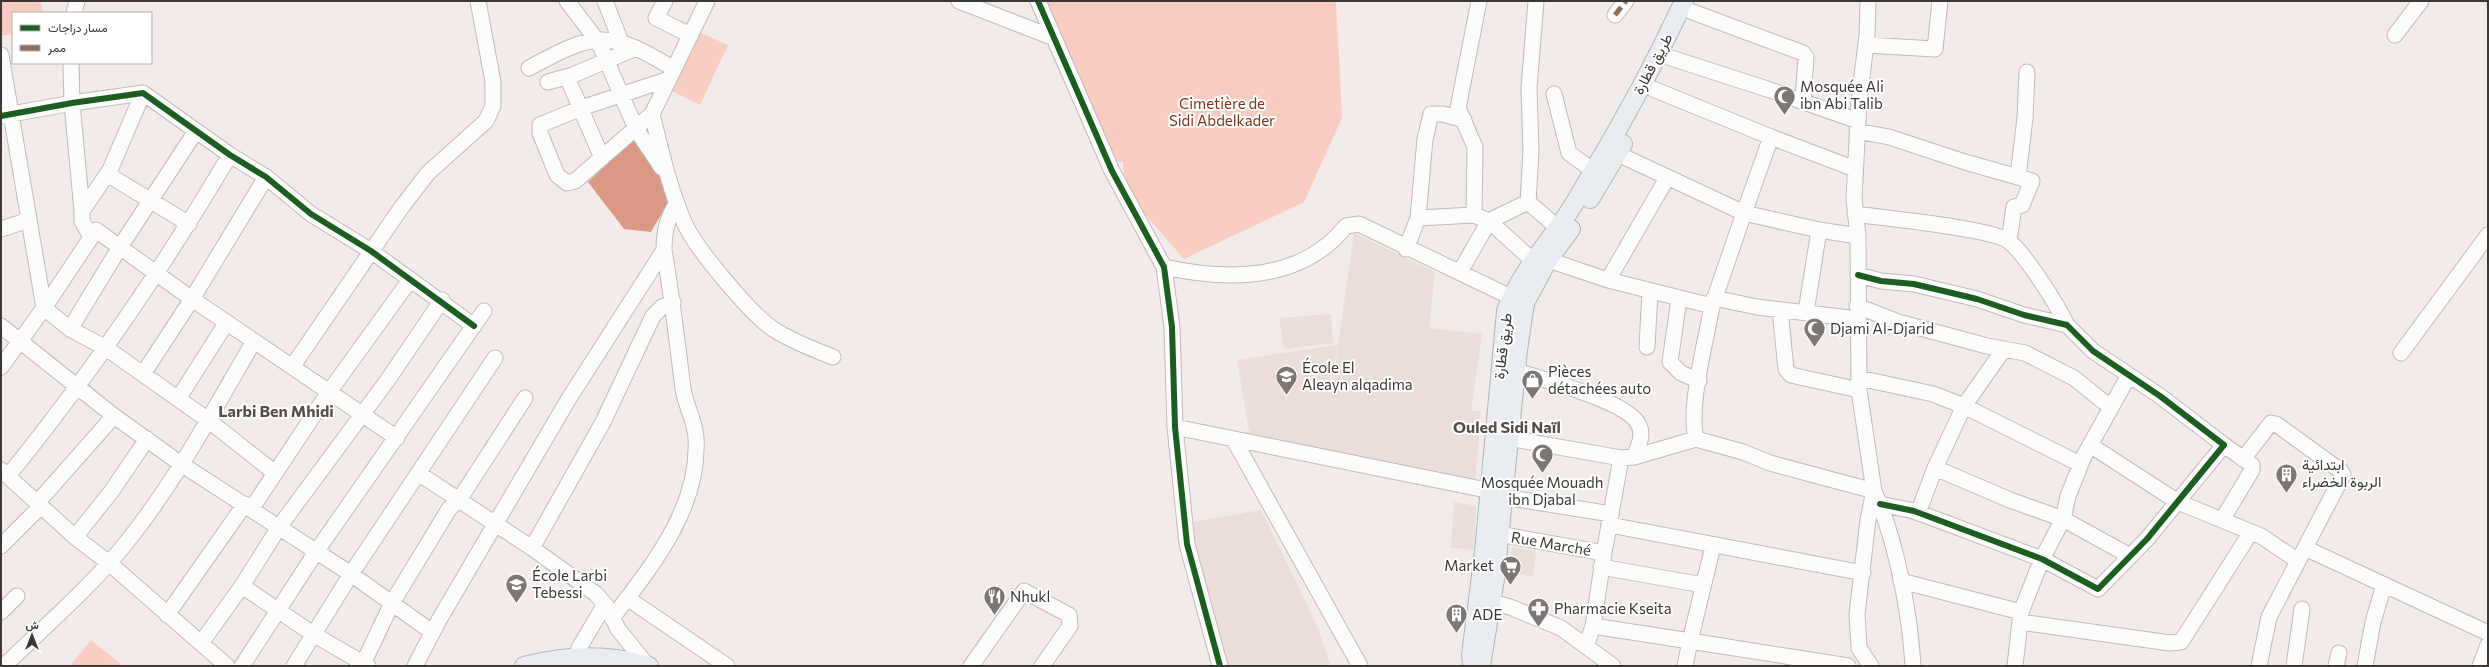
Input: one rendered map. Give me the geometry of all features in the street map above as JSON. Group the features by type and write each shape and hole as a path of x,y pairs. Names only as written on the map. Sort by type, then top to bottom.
{"main road":[{"name":"طريق قطارة","path":"1601,171 1618,154 1668,58 1689,4"},
{"name":"طريق قطارة","path":"1482,666 1500,534 1499,493 1503,339 1506,311 1518,300 1601,171 1664,45 1689,4"},
{"name":"طريق قطارة","path":"1472,666 1471,655 1484,552 1499,493 1517,371 1518,300"},
{"path":"524,666 618,659 648,666"}],"street":[{"path":"74,12 77,1"},
{"path":"292,367 371,251 428,173 482,125 493,106 493,82 478,1"},
{"path":"567,1 596,39 636,129 668,176"},
{"path":"605,1 621,42"},
{"path":"666,1 656,18 690,34"},
{"path":"959,1 1054,38"},
{"path":"1038,1 1112,171 1164,267 1172,327 1175,427 1186,544 1218,665"},
{"path":"1474,215 1475,147 1458,108 1479,1"},
{"path":"1528,202 1531,151 1529,88 1536,1"},
{"path":"1615,15 1626,1"},
{"path":"1868,1 1866,45 1855,169 1855,214 1858,236 1857,313 1859,384 1877,498 1902,581 1913,666"},
{"path":"1866,45 1935,49 1940,1"},
{"path":"2395,35 2421,1"},
{"path":"672,74 545,122 539,128 557,176 567,183 575,181 652,114 672,74 704,2"},
{"path":"1689,4 1803,53 1806,57 1803,102"},
{"path":"528,68 577,44 596,39 608,39 636,48 672,74"},
{"path":"548,82 567,77 636,48"},
{"path":"1,55 6,115 29,220 44,308 70,329 106,348 208,420 275,473"},
{"path":"1668,58 1803,102 1858,126 1889,137 1964,162 2032,181 2022,205 2014,207 2009,241"},
{"path":"71,64 72,102 82,220 90,237"},
{"path":"2018,177 2025,118 2027,72"},
{"path":"567,77 602,158"},
{"path":"1652,89 1855,169"},
{"path":"6,115 72,102 143,94 230,155 266,177 311,214 371,251 410,280 442,301 474,326"},
{"path":"82,211 107,174 143,94"},
{"path":"1554,94 1569,153 1588,167 1601,171"},
{"path":"652,114 668,176 684,224 702,250 751,307 772,328 802,345 833,357"},
{"path":"1406,248 1418,218 1425,139 1431,114 1443,114 1464,120"},
{"path":"70,329 120,247 196,131"},
{"path":"1696,439 1694,428 1713,302 1771,137"},
{"path":"1618,154 1744,213 1819,230 1858,236"},
{"path":"227,666 109,563 75,537 4,473 78,387 106,348 158,274 230,155"},
{"path":"107,174 189,224"},
{"path":"143,374 192,299 266,177"},
{"path":"1608,280 1667,178"},
{"path":"1460,272 1489,221 1528,202"},
{"path":"1528,202 1562,232"},
{"path":"612,618 659,554 682,512 693,473 696,438 693,417 683,391 673,302 664,250 664,233 670,213 677,203"},
{"path":"1855,214 1976,231 2009,241 2057,306 2067,325 2094,351 2128,377 2160,396 2252,465 2252,470 2222,520"},
{"path":"1418,218 1474,215 1489,221 1541,263 1679,299 1780,310 1857,313 2025,353 2074,378 2110,407"},
{"path":"1,228 29,220"},
{"path":"1164,267 1199,275 1248,276 1273,270 1315,254 1333,242 1346,226 1359,224 1406,248 1518,300"},
{"path":"1,367 44,308 96,230 192,299 397,438"},
{"path":"1806,312 1819,230"},
{"path":"2401,352 2488,235"},
{"path":"415,666 432,632 496,526 568,400 664,250"},
{"path":"1858,275 1881,281 1914,284 1977,300 2024,315 2067,325"},
{"path":"167,615 275,473 328,392 410,280"},
{"path":"1647,347 1650,291"},
{"path":"1679,299 1670,362 1681,373 1700,381"},
{"path":"200,643 242,586 279,527 362,414 442,301"},
{"path":"532,548 603,422 650,321 662,307 673,302"},
{"path":"1780,310 1786,369 1790,375 1933,394 1964,406 2080,464"},
{"path":"242,666 316,552 397,438 484,311"},
{"path":"178,399 227,322"},
{"path":"1,326 114,416 181,464 249,506 351,574 432,632"},
{"path":"4,666 109,563 127,542 181,464 254,341"},
{"path":"1918,513 1935,468 1964,406 2004,349"},
{"path":"294,666 351,574 495,358"},
{"path":"1517,371 1599,397 1634,417 1640,426 1641,440 1628,458 1610,520 1602,560 1703,585"},
{"path":"2015,666 2020,617 2042,559 2063,519 2068,496 2080,464 2110,407 2128,377"},
{"path":"242,586 313,634 364,665 392,604 449,509 459,500 525,398"},
{"path":"1,546 114,416"},
{"path":"2243,459 2271,423 2276,424 2340,471 2343,475 2341,482 2269,618 2258,666"},
{"path":"1175,427 1499,493 1713,546 1863,573"},
{"path":"1508,438 1628,458 1696,439 1743,452 1770,463 1877,498 2042,559 2098,589 2130,556 2178,502 2224,445"},
{"path":"75,537 111,492 147,439"},
{"path":"1234,440 1360,666"},
{"path":"2090,445 2178,502 2302,554 2384,586 2488,634"},
{"path":"1935,468 2010,500 2063,519 2130,556"},
{"path":"418,473 496,526 532,548 596,594 605,604 618,629 648,666"},
{"path":"1871,666 1859,648 1857,614 1868,520 1877,498"},
{"path":"1902,581 2020,617 2170,643 2182,642 2251,532"},
{"name":"Rue Marché","path":"1500,534 1602,560 1593,626 1592,656"},
{"path":"1685,666 1713,546"},
{"path":"2365,666 2373,622 2384,586"},
{"path":"971,666 1024,591 1069,615 1070,626 1042,666"},
{"path":"1,612 17,596"},
{"path":"628,598 727,666"},
{"path":"1491,602 1550,622 1592,656 1613,666"},
{"path":"576,661 581,644 605,604"},
{"path":"2294,666 2302,609"},
{"path":"1593,626 1848,666"},
{"path":"2480,666 2488,645"}],"shaded area":[{"path":"632,141 638,141 665,186 669,201 651,232 624,229 588,182"},
{"path":"1354,233 1435,272 1429,328 1482,334 1471,411 1481,411 1475,484 1251,442 1237,360 1337,345 1328,416"},
{"path":"1331,314 1333,343 1284,349 1279,318"},
{"path":"1454,502 1476,506 1474,550 1451,548"},
{"path":"1261,510 1315,621 1331,666 1225,666 1191,522"},
{"path":"1512,547 1536,551 1533,576 1508,573"}],"green space":[{"path":"1,1 41,1 43,12 12,12 12,34 1,36"},
{"name":"Cimetière de Sidi Abdelkader","path":"1044,1 1336,1 1342,118 1304,202 1184,259 1141,210 1124,180 1123,162 1115,161"},
{"path":"699,32 728,45 700,105 670,90"},
{"path":"91,640 123,666 70,666"}],"marked path":[{"path":"1615,15 1626,1"}],"cycle path":[{"path":"1038,1 1112,171 1164,267 1172,327 1175,427 1187,544 1220,666"},
{"path":"1,116 72,103 143,93 230,155 266,177 311,214 371,251 474,326"},
{"path":"1858,275 1881,281 1914,284 1977,299 2024,315 2067,325 2093,351 2160,396 2224,445 2147,539 2098,589 2042,559 1914,511 1880,504"}],"place":[{"name":"Mosquée Ali ibn Abi Talib","path":"1784,116"},
{"name":"Djami Al-Djarid","path":"1815,348"},
{"name":"École El Aleayn alqadima","path":"1287,396"},
{"name":"Pièces détachées auto","path":"1532,400"},
{"name":"Mosquée Mouadh ibn Djabal","path":"1542,474"},
{"name":"ابتدائية الربوة الخضراء","path":"2286,494"},
{"name":"Market","path":"1510,586"},
{"name":"École Larbi Tebessi","path":"516,604"},
{"name":"Nhukl","path":"994,616"},
{"name":"Pharmacie Kseita","path":"1538,628"},
{"name":"ADE","path":"1457,634"}],"district":[{"name":"Larbi Ben Mhidi","path":"276,411"},
{"name":"Ouled Sidi Naïl","path":"1507,427"}]}
